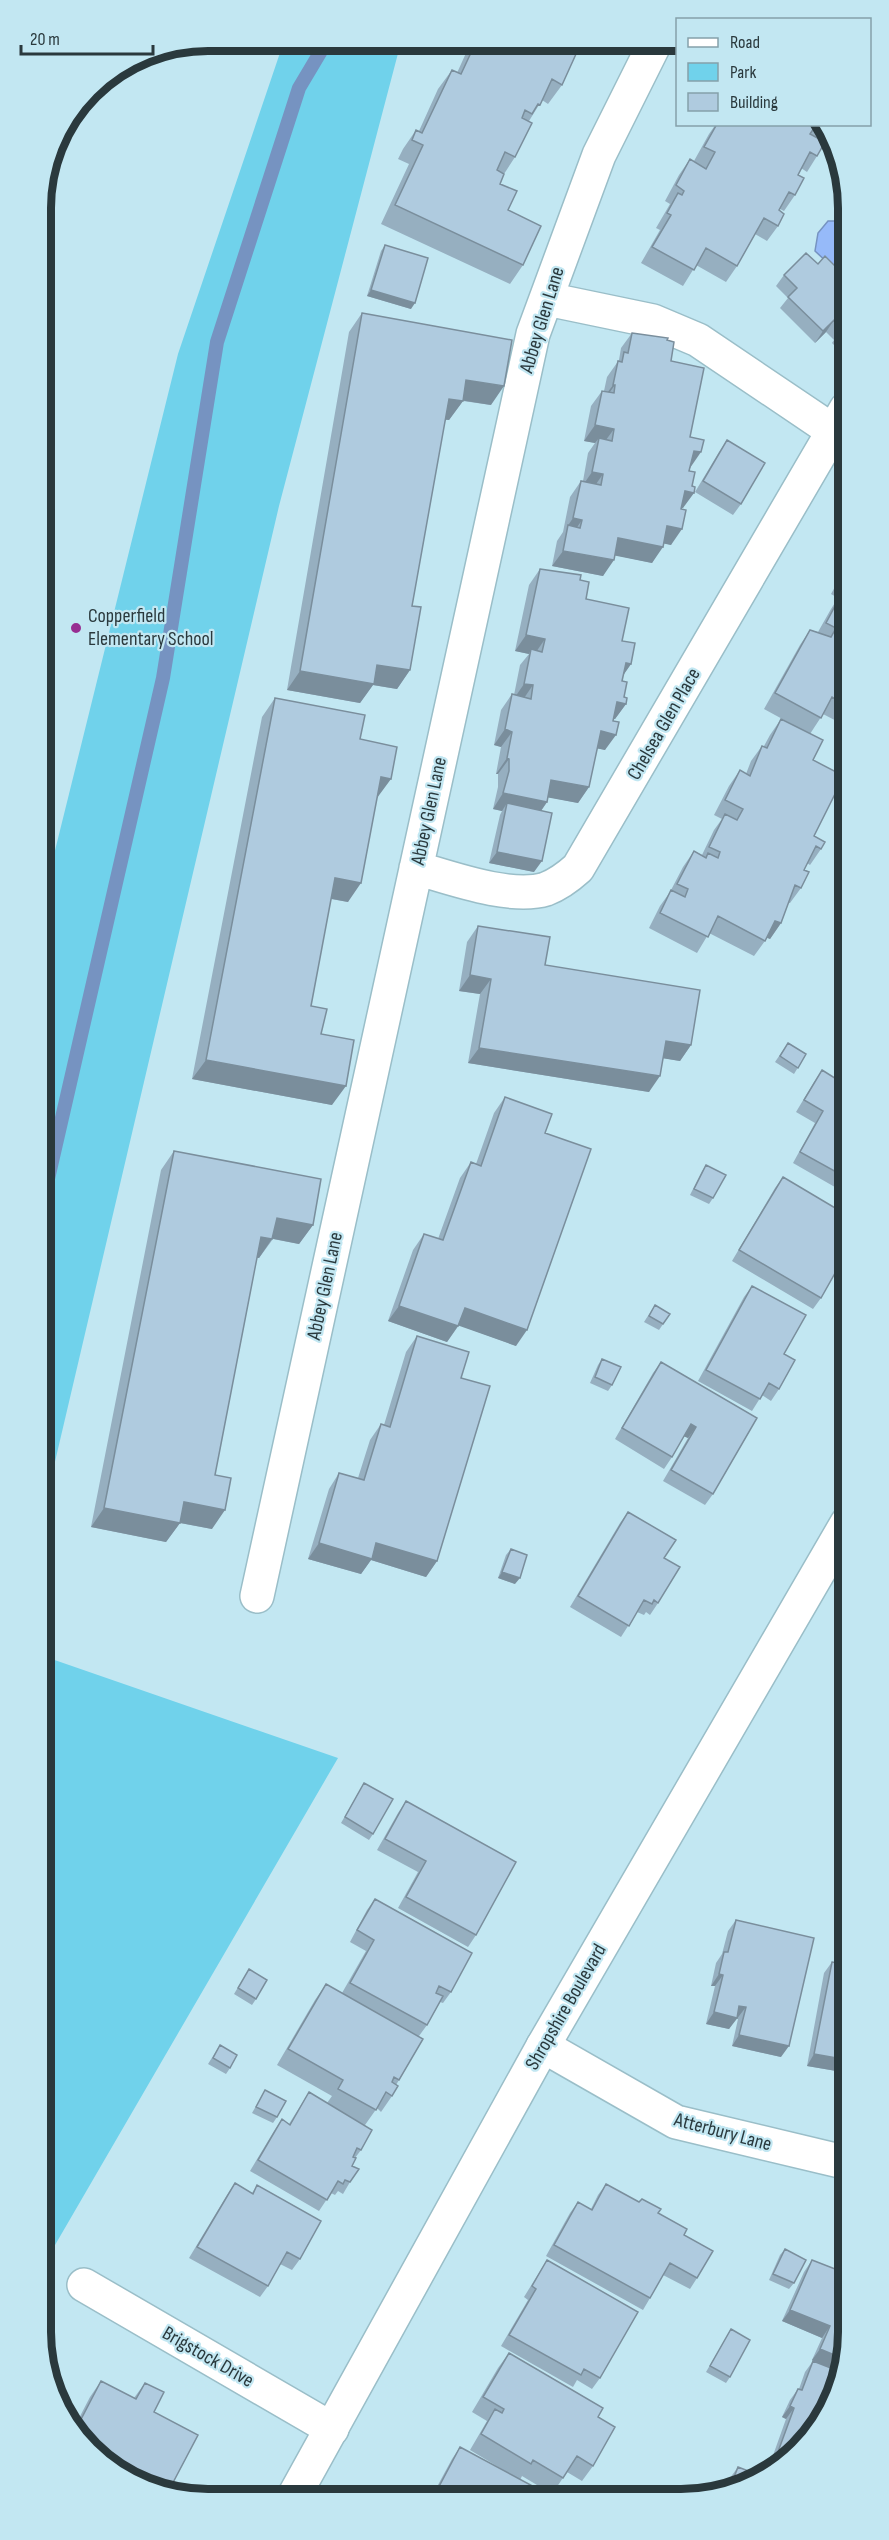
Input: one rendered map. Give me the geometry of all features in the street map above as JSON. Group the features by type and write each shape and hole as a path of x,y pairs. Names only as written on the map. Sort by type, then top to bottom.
{"street":[{"name":"Abbey Glen Lane","path":"257,1596 533,334 599,155 651,51"},
{"name":"Chelsea Glen Place","path":"547,298 653,321 698,340 838,419"},
{"name":"Chelsea Glen Place","path":"416,868 483,886 521,891 544,890 562,882 578,868 838,422"},
{"name":"Shropshire Boulevard","path":"298,2489 543,2046 838,1538"},
{"name":"Atterbury Lane","path":"543,2046 676,2122 838,2161"},
{"name":"Brigstock Drive","path":"84,2286 332,2429"}],"green space":[{"path":"281,51 399,51 279,506 51,1479 51,867 178,354"},
{"path":"51,1659 338,1758 51,2252"}],"shaded area":[{"path":"828,221 838,221 838,272 815,251 818,233"}],"building":[{"path":"472,51 577,51 562,85 552,79 540,105 538,104 532,114 525,110 522,118 532,123 515,157 505,152 497,170 504,174 500,184 517,191 508,210 541,226 523,265 395,205 423,145 412,140 416,130 422,133 452,70 461,74"},
{"path":"716,126 814,126 810,134 824,144 817,156 810,152 798,175 804,178 795,195 789,192 779,210 784,214 778,226 764,218 737,266 706,248 694,270 652,247 671,215 667,213 678,193 682,195 684,191 676,185 690,159 706,169 715,152 704,147"},
{"path":"385,245 428,258 415,303 371,290"},
{"path":"806,253 818,264 825,256 838,269 838,324 834,320 823,331 788,297 797,288 784,275"},
{"path":"362,313 512,340 504,386 466,380 463,401 449,399 412,606 421,607 410,670 377,665 374,684 300,671"},
{"path":"632,333 668,338 667,340 674,342 671,361 704,368 690,437 704,440 701,452 694,451 689,471 695,472 692,486 695,487 694,493 685,491 681,509 686,510 682,529 667,526 663,547 618,538 614,560 563,551 568,525 580,528 582,520 573,518 581,481 601,485 603,474 592,472 599,438 612,441 614,429 595,425 602,391 614,393 615,385 613,385 618,361 622,362 624,352 628,353"},
{"path":"727,440 765,463 741,504 703,481"},
{"path":"540,569 581,575 580,580 589,582 586,599 629,608 622,641 635,643 631,664 626,663 622,681 627,682 624,697 627,698 626,704 617,702 613,721 619,722 616,735 601,731 589,787 551,780 547,802 503,793 509,771 509,759 507,758 512,732 505,729 512,694 531,699 533,685 524,684 531,649 542,652 545,639 526,635"},
{"path":"838,600 838,700 832,697 821,718 775,693 810,630 831,637 836,628 826,623"},
{"path":"275,698 365,715 360,739 397,747 391,779 381,777 361,883 335,878 311,1006 327,1009 321,1034 354,1040 346,1086 206,1060"},
{"path":"781,719 823,740 813,760 838,773 838,788 814,836 825,842 821,849 816,846 804,870 809,872 801,888 795,885 781,923 775,921 765,941 718,916 708,937 660,913 671,890 685,897 688,889 677,884 694,851 706,858 708,853 718,858 720,852 709,847 725,814 737,820 743,809 725,800 740,770 750,776 762,746 767,748"},
{"path":"507,803 552,813 542,861 497,852"},
{"path":"478,926 550,937 545,965 700,990 691,1045 666,1041 660,1076 479,1048 491,979 470,975"},
{"path":"788,1043 806,1054 798,1068 780,1056"},
{"path":"822,1070 838,1080 838,1173 800,1152 823,1111 804,1100"},
{"path":"505,1097 552,1114 545,1133 591,1149 527,1330 465,1308 458,1326 399,1306 424,1234 443,1240 471,1162 481,1166"},
{"path":"174,1151 321,1179 313,1225 277,1218 272,1239 261,1237 215,1475 231,1478 225,1510 184,1502 180,1523 104,1508"},
{"path":"706,1165 726,1175 713,1198 694,1189"},
{"path":"783,1177 838,1210 838,1268 821,1298 739,1250"},
{"path":"752,1286 806,1315 784,1354 795,1360 779,1389 769,1383 760,1399 706,1370"},
{"path":"655,1305 670,1314 663,1324 649,1316"},
{"path":"417,1336 469,1352 461,1378 490,1386 437,1561 376,1543 372,1559 319,1543 339,1473 364,1480 381,1424 390,1427"},
{"path":"602,1359 621,1367 612,1385 595,1377"},
{"path":"661,1362 757,1418 713,1494 671,1470 696,1427 691,1424 672,1457 622,1428"},
{"path":"628,1512 676,1540 664,1558 680,1567 658,1603 654,1600 652,1604 644,1600 629,1626 578,1596"},
{"path":"511,1549 527,1555 520,1578 502,1572"},
{"path":"364,1783 393,1799 373,1834 345,1817"},
{"path":"406,1801 516,1862 476,1935 406,1897 426,1861 385,1839"},
{"path":"375,1899 472,1953 451,1992 439,1986 436,1993 443,1996 427,2025 350,1983 374,1940 357,1930"},
{"path":"736,1920 814,1938 789,2046 739,2035 746,2007 739,2006 737,2018 714,2012 723,1975 719,1974 724,1952 728,1952"},
{"path":"832,1962 838,1963 838,2058 814,2054"},
{"path":"249,1969 267,1980 256,1999 238,1988"},
{"path":"326,1984 423,2039 399,2080 394,2077 392,2082 398,2086 392,2096 386,2092 376,2110 338,2089 343,2080 288,2049"},
{"path":"220,2045 237,2055 230,2068 213,2058"},
{"path":"265,2090 286,2101 277,2117 256,2107"},
{"path":"309,2092 372,2130 361,2150 357,2148 353,2157 356,2158 352,2166 359,2169 350,2182 345,2180 343,2184 338,2181 327,2200 258,2160 282,2119 290,2125"},
{"path":"235,2183 253,2194 257,2185 321,2221 300,2259 287,2252 268,2286 197,2247"},
{"path":"606,2184 639,2202 642,2199 661,2209 658,2213 687,2229 684,2235 713,2251 697,2278 670,2263 650,2298 554,2245 578,2202 592,2210"},
{"path":"785,2249 806,2260 794,2283 773,2274"},
{"path":"547,2260 638,2312 600,2378 584,2369 581,2375 509,2335 536,2289 532,2286"},
{"path":"812,2260 838,2270 836,2356 820,2349 830,2326 790,2310"},
{"path":"731,2329 750,2340 730,2377 710,2366"},
{"path":"509,2353 603,2408 598,2417 615,2427 593,2466 577,2456 563,2478 533,2460 531,2464 481,2434 495,2409 502,2413 504,2409 483,2397"},
{"path":"813,2361 834,2369 822,2401 811,2419 783,2451 779,2449 794,2408 790,2406 798,2389 802,2390"},
{"path":"101,2381 136,2399 145,2383 164,2392 154,2412 198,2435 172,2484 158,2481 130,2468 97,2443 80,2421"},
{"path":"460,2447 538,2489 438,2489"},
{"path":"738,2467 751,2472 750,2473 733,2480"}],"waterway":[{"path":"51,1166 163,678 217,342 299,88 321,51"}],"place":[{"name":"Copperfield Elementary School","path":"76,628"}]}
